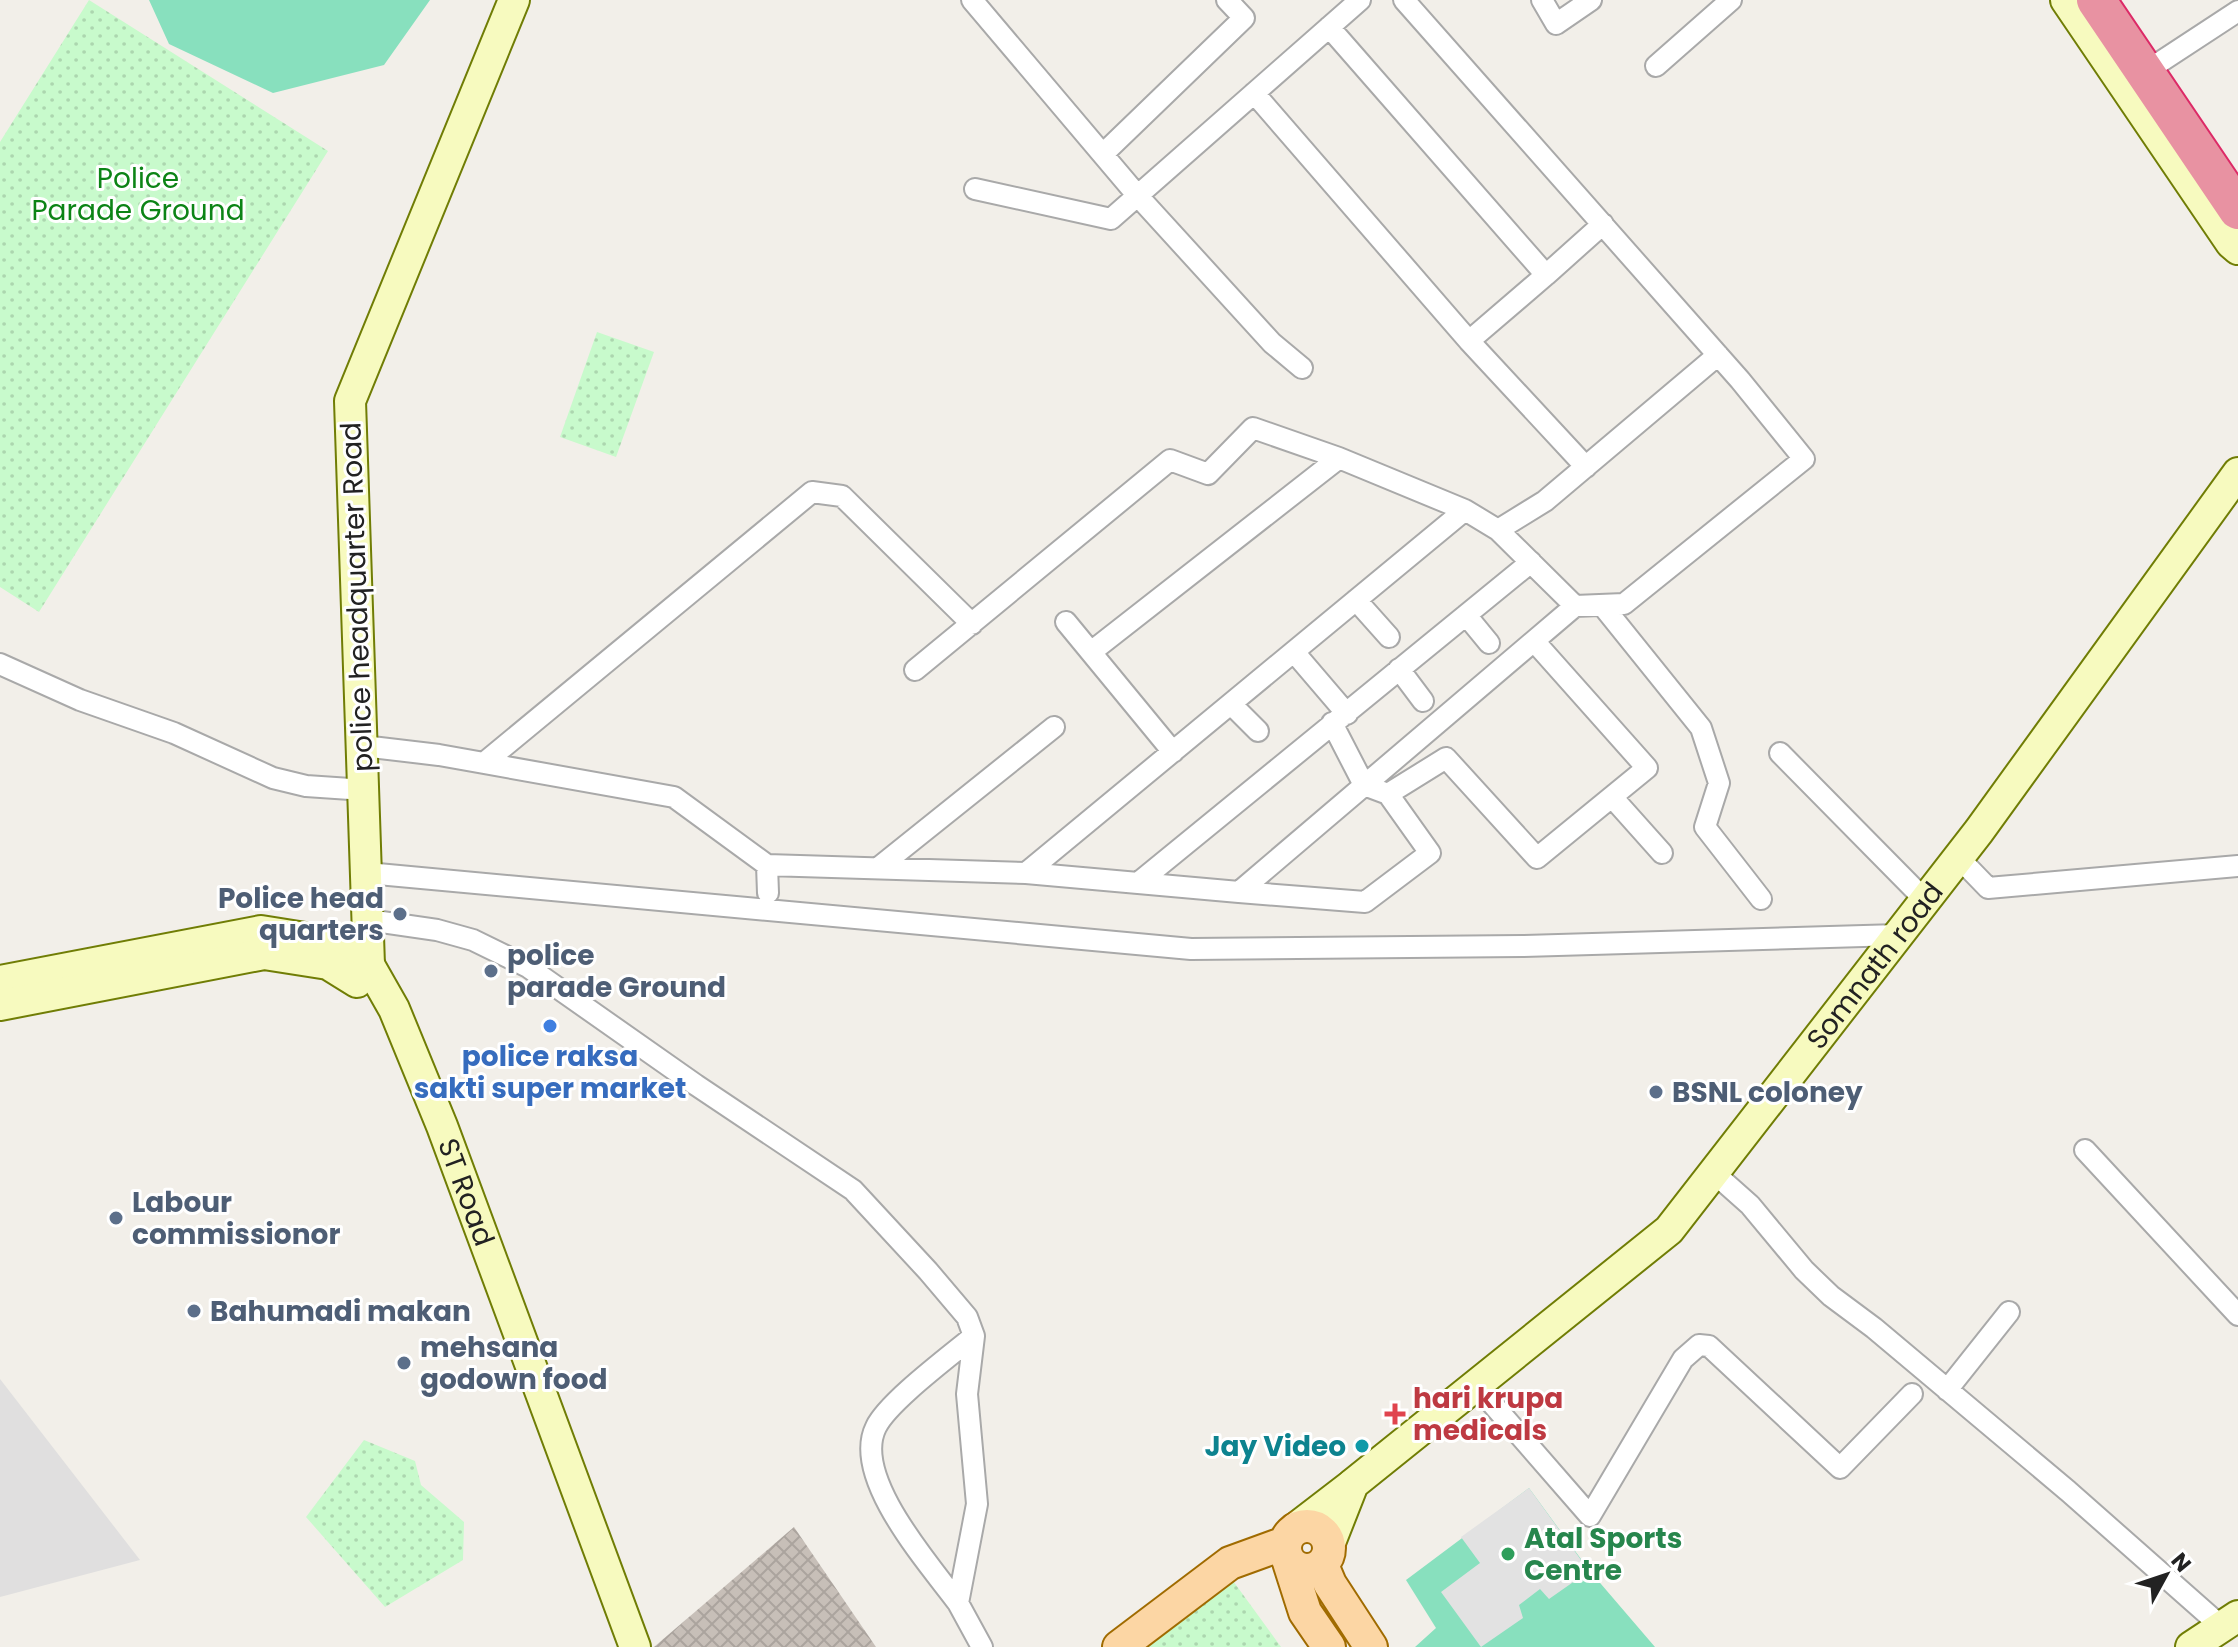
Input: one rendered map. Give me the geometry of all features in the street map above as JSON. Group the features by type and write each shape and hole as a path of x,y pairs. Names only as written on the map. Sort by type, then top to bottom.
{"highway":[{"path":"2096,0 2238,210"}],"main road":[{"path":"1289,1547 1305,1571 1325,1555 1330,1584 1371,1647"},
{"path":"1119,1647 1230,1563 1289,1547"},
{"path":"1144,1647 1228,1582 1289,1547"},
{"path":"1289,1547 1305,1612 1329,1647"}],"street":[{"name":"police headquarter Road","path":"364,974 368,920 365,790 350,401 514,0"},
{"path":"972,0 1137,195 1272,343 1302,368"},
{"path":"1103,154 1244,18 1227,0"},
{"path":"975,189 1111,219 1360,0"},
{"path":"1239,892 1575,606 1624,604 1804,459 1718,355 1404,0"},
{"path":"1542,0 1556,24 1591,0"},
{"path":"1656,66 1731,0"},
{"path":"2066,0 2238,249"},
{"path":"2145,72 2238,11"},
{"path":"1329,27 1546,275"},
{"path":"1254,93 1469,341 1586,467"},
{"path":"1469,341 1603,224"},
{"path":"1498,530 1545,501 1718,355"},
{"path":"915,670 1170,460 1208,474 1253,428 1339,458 1465,510 1498,530 1575,606"},
{"path":"1091,652 1339,458"},
{"name":"Somnath road","path":"1325,1555 1353,1484 1669,1230 1958,857 2238,473"},
{"path":"484,763 812,492 842,496 972,624"},
{"path":"1026,873 1465,510"},
{"path":"1138,883 1531,562"},
{"path":"1356,600 1389,637"},
{"path":"1602,605 1701,728 1719,783 1705,827 1761,899"},
{"path":"1466,615 1489,643"},
{"path":"1066,622 1173,752"},
{"path":"1388,794 1446,758 1537,858 1647,768 1534,641"},
{"path":"363,746 439,755 674,797 767,865 1026,873 1365,902 1430,853 1388,794 1364,785 1339,719 1294,652"},
{"path":"0,664 80,700 174,733 273,778 306,786 365,790"},
{"path":"1399,669 1423,701"},
{"path":"1231,704 1258,731"},
{"path":"878,868 1054,727"},
{"path":"1780,753 1925,900"},
{"path":"1612,797 1662,853"},
{"path":"1958,857 1988,888 2238,866"},
{"path":"767,865 768,893"},
{"path":"367,873 1191,949 1522,946 1898,935"},
{"path":"368,920 437,930 473,940 528,967 853,1190 883,1219 967,1317 974,1336 967,1394 977,1504 958,1603"},
{"name":"ST Road","path":"0,981 261,931 324,941 364,974 394,1009 442,1126 635,1647"},
{"name":"ST Road","path":"0,1005 264,954 328,964 364,974 385,1020 621,1647"},
{"path":"2085,1150 2238,1315"},
{"path":"1714,1173 1750,1205 1804,1270 1831,1296 2230,1621 2191,1647"},
{"path":"1947,1390 2009,1312"},
{"path":"974,1336 894,1404 876,1426 872,1442 873,1462 882,1496 958,1603 982,1647"},
{"path":"1476,1385 1590,1516 1683,1359 1699,1345 1709,1346 1840,1468 1912,1394"},
{"path":"1289,1547 1353,1484"}],"shaded area":[{"path":"0,1379 140,1560 0,1597"},
{"path":"1529,1488 1589,1571 1549,1599 1540,1589 1519,1605 1523,1618 1481,1647 1441,1592 1480,1563 1461,1537"}],"green space":[{"name":"Police Parade Ground","path":"89,0 328,151 39,612 0,587 0,142"},
{"path":"149,0 430,0 384,65 273,93 169,44"},
{"path":"597,332 654,352 616,457 560,437"},
{"path":"364,1440 415,1461 421,1485 464,1522 463,1560 385,1607 306,1517"},
{"name":"Atal Sports Centre","path":"1529,1488 1589,1570 1655,1647 1415,1647 1436,1628 1406,1580"},
{"path":"1228,1574 1281,1647 1139,1647"}],"building":[{"path":"794,1527 876,1647 654,1647"}],"place":[{"name":"Police head quarters","path":"400,914"},
{"name":"police parade Ground","path":"491,971"},
{"name":"police raksa sakti super market","path":"550,1026"},
{"name":"BSNL coloney","path":"1656,1092"},
{"name":"Labour commissionor","path":"116,1218"},
{"name":"Bahumadi makan","path":"194,1311"},
{"name":"mehsana godown food","path":"404,1363"},
{"name":"hari krupa medicals","path":"1395,1414"},
{"name":"Jay Video","path":"1362,1446"},
{"name":"Atal Sports Centre","path":"1508,1554"}]}
